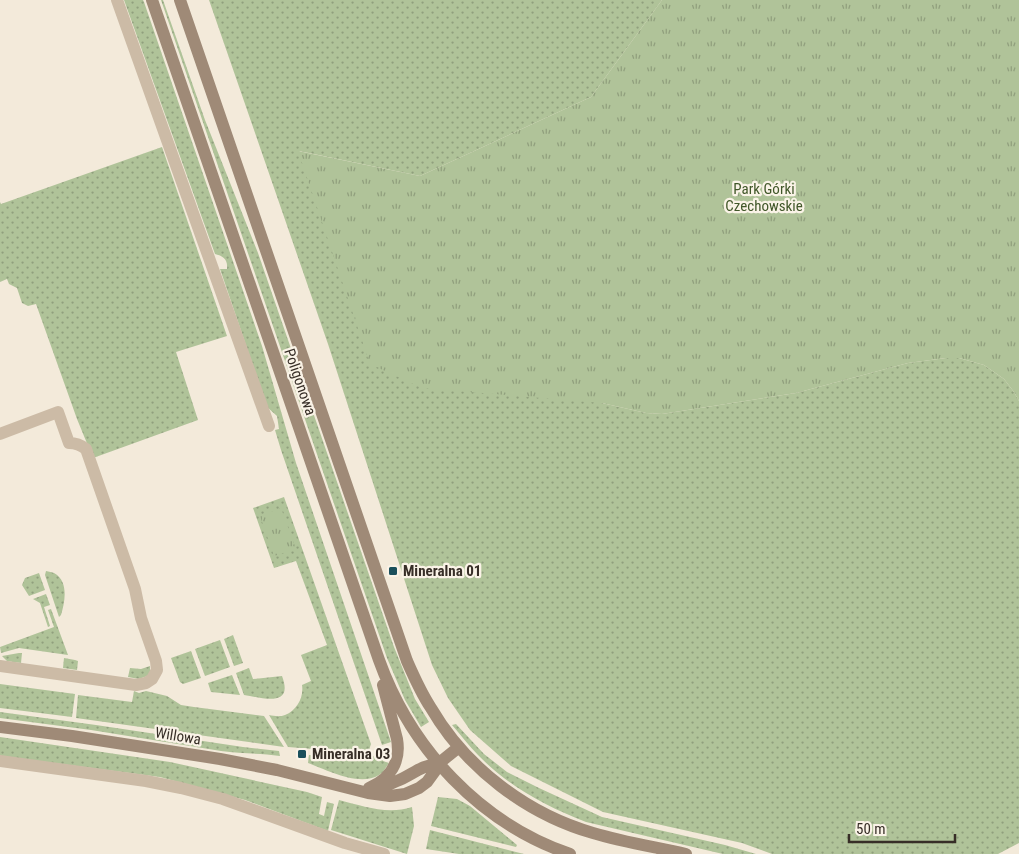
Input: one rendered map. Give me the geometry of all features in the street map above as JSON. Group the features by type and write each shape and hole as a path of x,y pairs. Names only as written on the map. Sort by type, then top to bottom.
{"main road":[{"name":"Poligonowa","path":"152,0 379,660 396,700 411,727 438,764 477,802 532,838 570,854"},
{"name":"Poligonowa","path":"180,0 407,660 417,684 431,709 440,724 459,747 487,775 535,809 559,821 593,833 686,854"},
{"path":"369,788 378,784 390,774 398,759 399,746 383,685 379,660"},
{"name":"Willowa","path":"0,727 220,759 277,770 381,796 398,796 419,788 432,778 438,764 459,747"},
{"name":"Willowa","path":"349,788 369,788 392,784 420,768 438,764"}],"street":[{"path":"117,0 269,426"},
{"path":"0,434 58,412 68,443 77,444 86,450 135,589 141,618 156,661 157,670 152,679 146,683 136,685 0,666"},
{"path":"0,761 146,781 181,788 223,799 344,848 384,854"}],"green space":[{"path":"124,0 143,0 144,2 262,346 296,463 391,742 382,745 281,450 275,430 279,429 277,416 267,407 220,269 227,269 226,260 215,254"},
{"path":"161,0 163,0 205,120 258,253 394,647 415,699 429,722 421,727 405,700 387,658"},
{"path":"209,0 662,0 591,97 420,176 299,151 602,403 646,413 662,414 796,393 908,363 946,358 959,358 984,365 1004,379 1019,401 1019,843 998,854 772,854 742,843 603,812 511,766 470,730 448,698 432,665 328,344"},
{"name":"Park Górki Czechowskie","path":"662,0 1019,0 1019,401 1004,379 984,365 959,358 908,363 796,393 662,414 646,413 602,403 422,388 370,364 298,151 420,176 591,97"},
{"path":"162,147 227,336 176,352 198,420 93,458 36,304 28,306 22,303 17,288 9,284 7,279 0,282 0,202 1,204"},
{"path":"284,497 371,744 369,750 363,753 288,747 269,715 283,716 293,710 299,703 302,685 311,681 301,655 327,645 296,561 274,568 253,508"},
{"path":"281,508 296,549 274,556 260,516"},
{"path":"46,571 54,573 59,577 64,586 64,604 59,617 45,575"},
{"path":"39,573 45,590 29,596 22,585 25,578"},
{"path":"46,594 50,605 44,607 50,626 48,627 40,603 33,599"},
{"path":"51,609 68,655 19,648 1,653 0,647 54,627 48,610"},
{"path":"233,635 243,663 234,666 224,639"},
{"path":"220,640 230,667 205,676 195,649"},
{"path":"191,651 201,678 183,684 180,682 171,658"},
{"path":"22,653 21,663 7,661 2,656"},
{"path":"64,658 78,661 77,670 63,668"},
{"path":"150,666 150,675 139,679 128,677 130,668 141,669"},
{"path":"249,668 253,679 282,676 285,686 284,693 275,699 244,695 236,673"},
{"path":"232,675 240,695 211,692 208,683"},
{"path":"0,684 75,694 72,717 0,708"},
{"path":"134,691 139,693 146,691 167,696 181,705 264,716 284,747 76,718 78,695 132,702"},
{"path":"0,712 279,751 280,756 221,751 91,730 0,718"},
{"path":"456,724 484,754 507,772 602,817 725,845 756,854 723,854 586,822 571,816 542,802 502,777 471,748 452,725"},
{"path":"0,737 170,762 307,792 322,797 319,814 324,816 327,802 334,804 328,831 245,800 160,777 0,756"},
{"path":"309,755 362,758 378,755 383,761 389,763 379,775 362,779 343,776 308,763"},
{"path":"438,797 457,799 470,806 517,845 516,847 431,826"},
{"path":"339,800 384,810 412,807 414,826 407,854 331,830"},
{"path":"430,830 524,854 459,854 426,849"}],"place":[{"name":"Mineralna 01","path":"393,571"},
{"name":"Mineralna 03","path":"302,754"}]}
